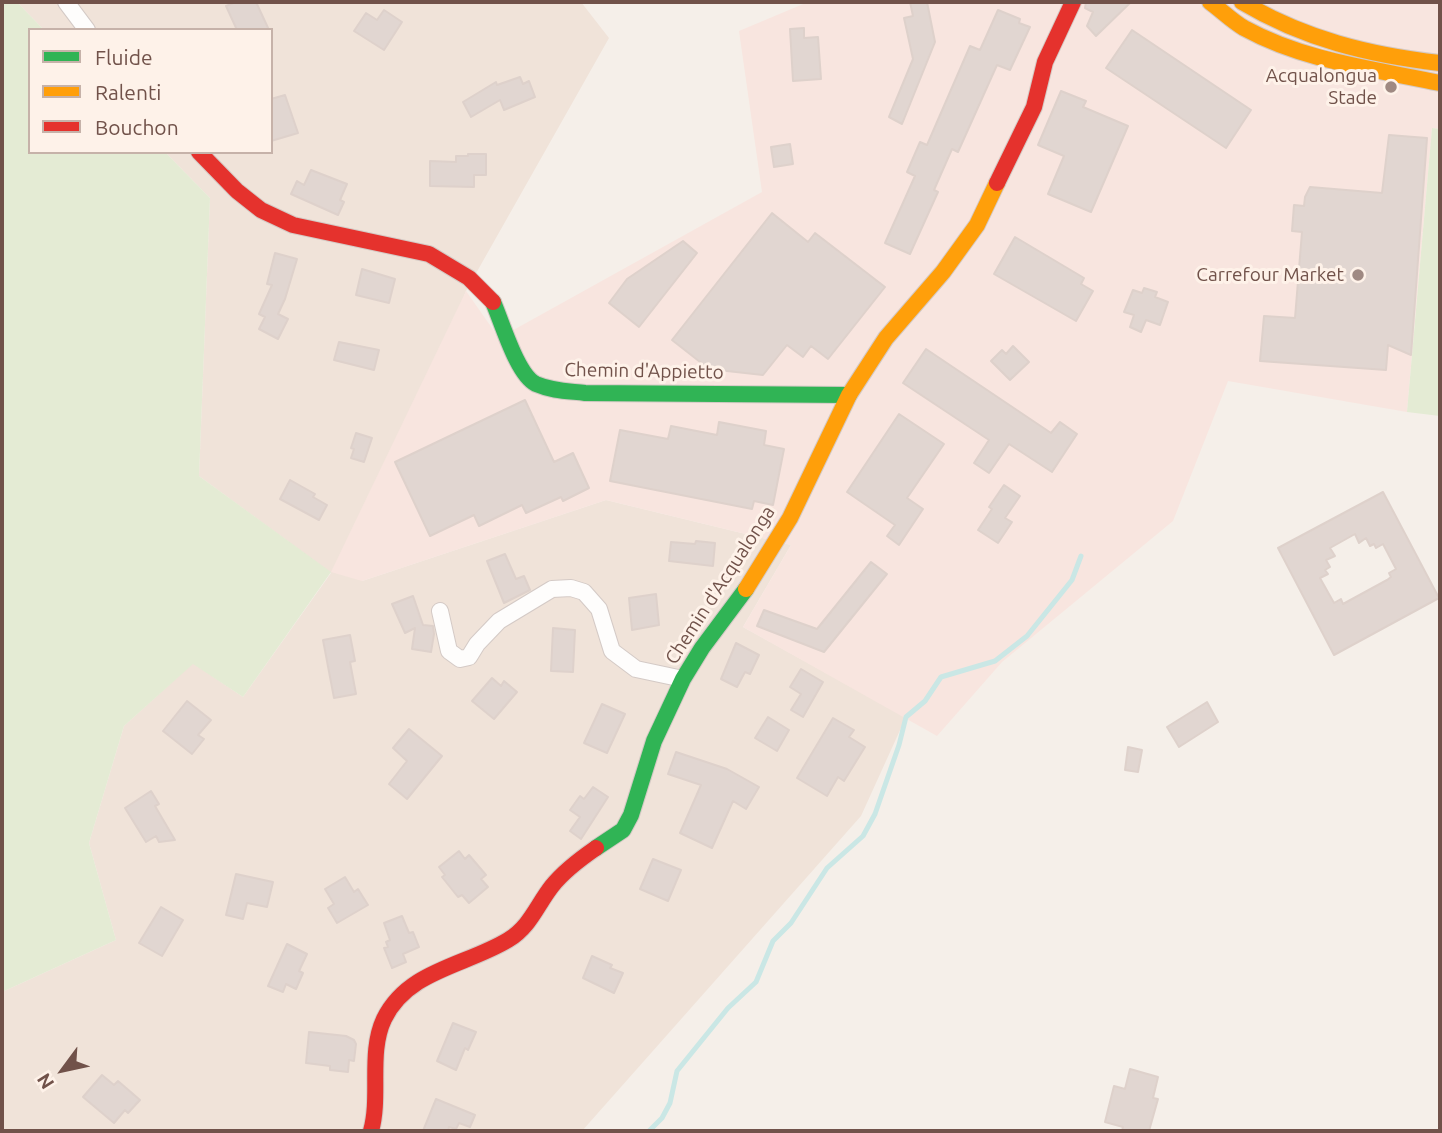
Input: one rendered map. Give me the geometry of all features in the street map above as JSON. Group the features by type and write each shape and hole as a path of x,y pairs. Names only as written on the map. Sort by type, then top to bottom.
{"street":[{"path":"66,2 86,28"},
{"name":"Chemin d'Acqualonga","path":"371,1131 376,1114 377,1051 383,1021 398,997 419,979 508,940 527,925 552,886 578,860 623,830 631,815 654,741 683,679 702,648 737,603 790,518 849,395 886,338 943,272 977,225 1034,107 1045,62 1073,2"},
{"path":"1210,2 1243,27 1289,48 1318,57 1440,83"},
{"path":"1242,2 1298,32 1356,50 1440,63"},
{"name":"Chemin d'Appietto","path":"202,154 237,191 261,210 293,225 429,254 469,278 493,303 522,370 533,383 552,390 585,393 849,395"},
{"path":"440,611 449,651 460,659 469,657 477,643 499,621 552,589 571,588 584,592 598,609 612,651 636,669 683,679"}],"shaded area":[{"path":"17,2 581,2 609,38 466,291 362,581 606,500 791,545 743,627 906,717 861,816 582,1131 2,1131 2,992 116,940 89,843 124,726 193,663 243,697 331,573 199,476 210,198 167,154 273,154 273,28 42,28"},
{"path":"808,2 1440,2 1440,129 1432,128 1407,412 1228,381 1173,521 1002,662 937,736 743,627 791,545 606,500 362,581 331,572 466,291 499,338 762,192 739,31"}],"green space":[{"path":"2,2 17,2 42,28 28,28 28,154 167,154 210,198 199,476 331,572 243,697 193,664 124,726 89,843 116,940 2,992"},
{"path":"1432,128 1440,129 1440,416 1407,412"}],"building":[{"path":"236,2 256,2 268,28 236,28 226,6"},
{"path":"910,2 927,2 935,42 902,124 889,117 913,59 904,18 913,16"},
{"path":"1086,2 1131,2 1096,36 1087,26 1093,12 1085,8"},
{"path":"384,10 402,22 384,50 354,31 366,13 377,20"},
{"path":"998,10 1020,19 1019,23 1030,27 1010,70 997,65 958,152 952,149 934,190 938,192 910,254 885,243 915,176 907,172 920,142 927,145 970,46 980,50"},
{"path":"804,28 804,38 818,37 821,79 793,81 790,29"},
{"path":"1132,30 1251,110 1226,148 1106,68"},
{"path":"520,77 523,84 529,81 535,97 504,110 500,100 471,117 463,102 496,82 497,85"},
{"path":"1061,91 1086,101 1083,107 1128,126 1091,212 1048,194 1064,156 1038,145"},
{"path":"285,95 298,133 273,140 273,98"},
{"name":"Carrefour Market","path":"1389,135 1427,138 1411,355 1388,345 1386,370 1260,361 1264,316 1295,318 1302,232 1292,231 1294,205 1304,206 1310,187 1382,193"},
{"path":"790,144 793,164 774,167 771,147"},
{"path":"486,154 486,175 474,175 474,187 430,186 430,161 456,162 456,156"},
{"path":"311,170 347,184 340,200 344,202 338,215 291,194 297,181 304,185"},
{"path":"772,213 808,242 815,233 885,287 828,359 811,346 803,357 787,345 763,375 709,369 672,340"},
{"path":"1015,237 1084,278 1081,284 1093,291 1076,321 994,274"},
{"path":"683,241 697,253 639,327 609,303 627,279"},
{"path":"275,253 297,259 278,314 288,319 278,339 259,329 265,317 259,314 272,285 267,284"},
{"path":"362,269 395,279 389,303 356,295"},
{"path":"1144,288 1157,292 1155,297 1168,302 1160,325 1146,320 1141,332 1130,327 1134,315 1124,312 1133,290 1142,293"},
{"path":"339,342 379,350 374,370 334,360"},
{"path":"1013,346 1029,362 1010,380 991,361 1002,350 1006,354"},
{"path":"926,349 1051,433 1060,422 1077,434 1052,472 1009,444 989,473 974,463 989,440 903,383"},
{"path":"525,400 554,462 573,453 589,488 563,501 561,497 526,513 522,505 479,526 474,515 430,536 395,462"},
{"path":"899,414 944,444 907,498 923,509 899,545 887,536 895,525 847,492"},
{"path":"719,422 766,431 764,445 784,449 773,505 754,501 752,509 610,481 620,430 668,439 671,426 717,435"},
{"path":"356,433 372,438 364,462 351,458"},
{"path":"290,480 315,494 313,497 327,505 319,520 280,499"},
{"path":"1004,485 1020,496 1005,518 1012,522 998,543 978,530"},
{"path":"1383,492 1439,598 1334,655 1278,548","holes":["1355,534 1359,543 1366,538 1370,546 1374,544 1376,548 1383,544 1396,569 1389,573 1391,577 1387,580 1343,604 1341,599 1334,603 1320,578 1328,574 1325,570 1330,567 1326,560 1335,556 1330,548"]},
{"path":"696,541 715,543 713,566 669,561 671,542 695,544"},
{"path":"505,554 516,579 524,576 530,590 504,603 487,561"},
{"path":"871,562 887,574 824,652 757,626 764,610 817,629"},
{"path":"656,594 659,625 632,630 629,598"},
{"path":"413,596 423,625 433,626 431,652 412,649 415,628 405,633 392,604"},
{"path":"553,628 575,630 573,672 551,671"},
{"path":"350,635 355,661 350,662 356,694 334,698 323,640"},
{"path":"736,643 759,655 750,674 745,672 737,687 721,679"},
{"path":"801,669 823,682 803,717 791,710 801,694 790,687"},
{"path":"492,678 501,686 504,681 517,692 494,719 472,701"},
{"path":"187,701 211,720 198,735 204,739 192,754 163,731"},
{"path":"1207,702 1218,722 1179,747 1167,727"},
{"path":"602,704 625,714 607,753 584,743"},
{"path":"768,717 789,730 777,751 755,738"},
{"path":"833,718 854,730 849,737 865,747 844,781 838,777 827,796 797,778"},
{"path":"409,729 442,756 407,799 389,784 407,761 393,748"},
{"path":"1128,747 1142,750 1138,772 1125,770"},
{"path":"676,752 727,769 759,787 746,809 733,801 712,848 680,833 701,785 668,774"},
{"path":"593,787 608,797 581,839 570,831 580,817 570,810 580,796 584,799"},
{"path":"151,791 159,804 155,806 175,840 159,842 156,836 146,842 125,808"},
{"path":"459,851 465,859 469,855 486,875 481,879 488,887 469,903 462,895 458,897 442,877 445,875 439,867"},
{"path":"653,859 681,870 668,901 640,889"},
{"path":"236,874 273,882 267,907 247,903 243,919 226,915"},
{"path":"345,877 354,892 358,889 368,905 337,923 328,908 334,904 325,889"},
{"path":"161,907 183,920 162,956 139,943"},
{"path":"402,916 419,947 403,954 406,962 392,968 384,948 388,947 386,942 390,940 384,923"},
{"path":"287,944 307,954 299,971 303,973 296,989 286,984 283,992 268,986"},
{"path":"592,956 623,973 614,993 583,978"},
{"path":"453,1023 476,1032 468,1050 465,1048 456,1070 437,1061"},
{"path":"309,1032 346,1036 354,1040 354,1061 349,1060 348,1072 306,1063"},
{"path":"1130,1069 1158,1077 1153,1098 1158,1099 1149,1131 1122,1131 1123,1127 1105,1122 1114,1086 1125,1089"},
{"path":"102,1075 114,1085 118,1081 140,1100 128,1113 125,1110 114,1123 83,1097"},
{"path":"436,1099 475,1115 470,1127 459,1123 456,1129 449,1127 448,1131 423,1131"}],"waterway":[{"path":"649,1131 662,1118 670,1103 677,1071 728,1008 756,982 773,941 791,923 827,868 863,836 875,814 906,717 925,701 941,677 995,661 1027,636 1072,580 1081,556"}],"traffic: fast":[{"path":"493,302 523,370 529,379 548,388 585,393 849,395"},
{"path":"596,848 623,830 631,815 654,741 683,679 702,648 746,589"}],"traffic: slow":[{"path":"1210,2 1244,28 1291,49 1340,63 1440,83"},
{"path":"1242,2 1289,26 1338,43 1362,50 1440,63"},
{"path":"746,589 790,518 849,395 886,338 943,272 977,225 997,183"}],"traffic: jam":[{"path":"997,183 1034,107 1045,62 1073,2"},
{"path":"201,154 237,191 261,210 293,225 429,254 469,278 493,302"},
{"path":"371,1131 379,1032 394,1003 422,979 516,935 557,881 596,848"}],"place":[{"name":"Acqualongua Stade","path":"1391,87"},
{"name":"Carrefour Market","path":"1358,275"}]}
